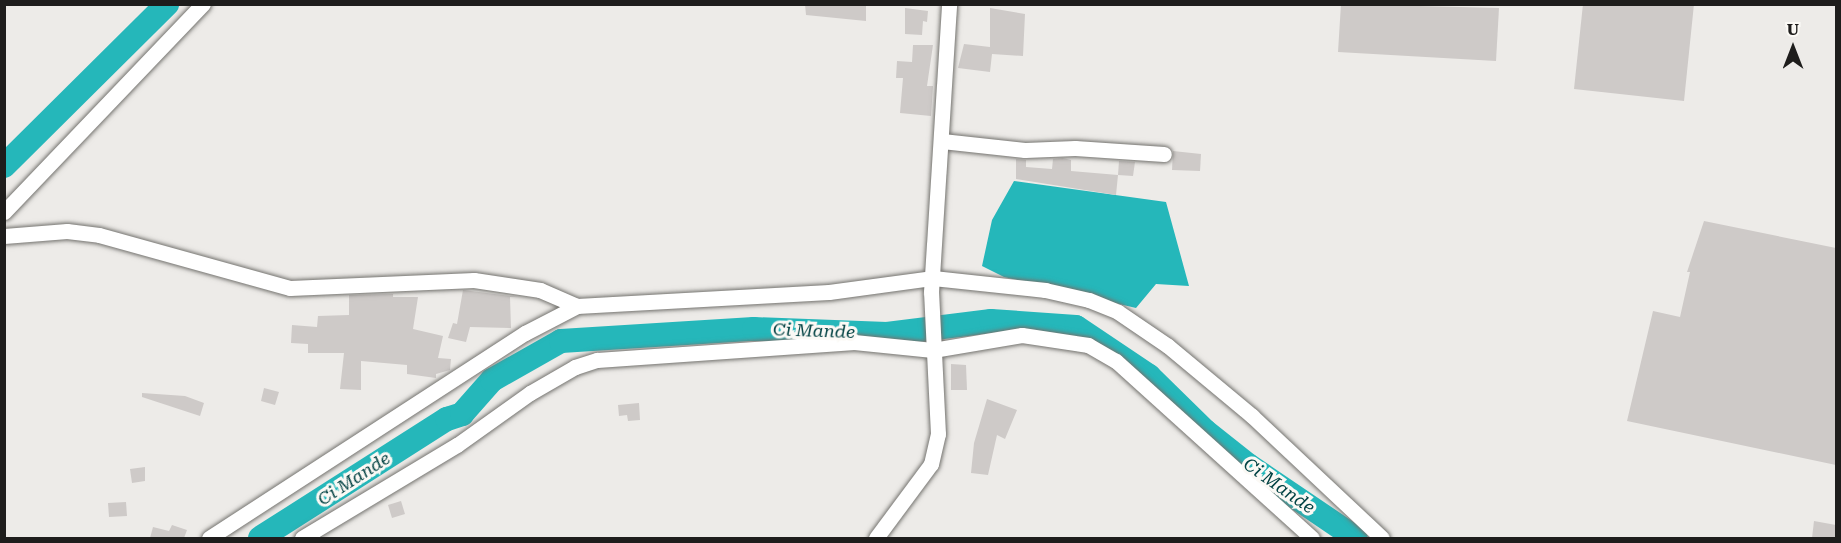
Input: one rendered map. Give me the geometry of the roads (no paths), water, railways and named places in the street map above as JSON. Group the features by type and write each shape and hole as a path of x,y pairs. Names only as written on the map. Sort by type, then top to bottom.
{"street":[{"path":"4,212 203,4"},
{"path":"876,538 931,464 938,434 932,347 932,285 949,4"},
{"path":"942,141 1025,150 1075,148 1164,154"},
{"path":"4,236 67,231 99,235 290,288 474,280 540,290 577,306"},
{"path":"209,538 525,333 577,306 932,285 1045,290 1089,300 1118,312 1168,346 1252,416 1382,538"},
{"path":"302,538 456,445 530,393 575,367 597,360 854,342 932,347 1022,335 1088,345 1116,361 1312,538"}],"water":[{"path":"1014,181 1166,202 1189,286 1156,284 1136,308 1004,277 982,266 992,220"}],"waterway":[{"path":"4,166 167,4"},
{"name":"Ci Mande","path":"260,538 447,419 462,414 492,380 561,341 754,329 887,334 991,321 1076,327 1149,376 1205,431 1248,465 1356,538"}]}
